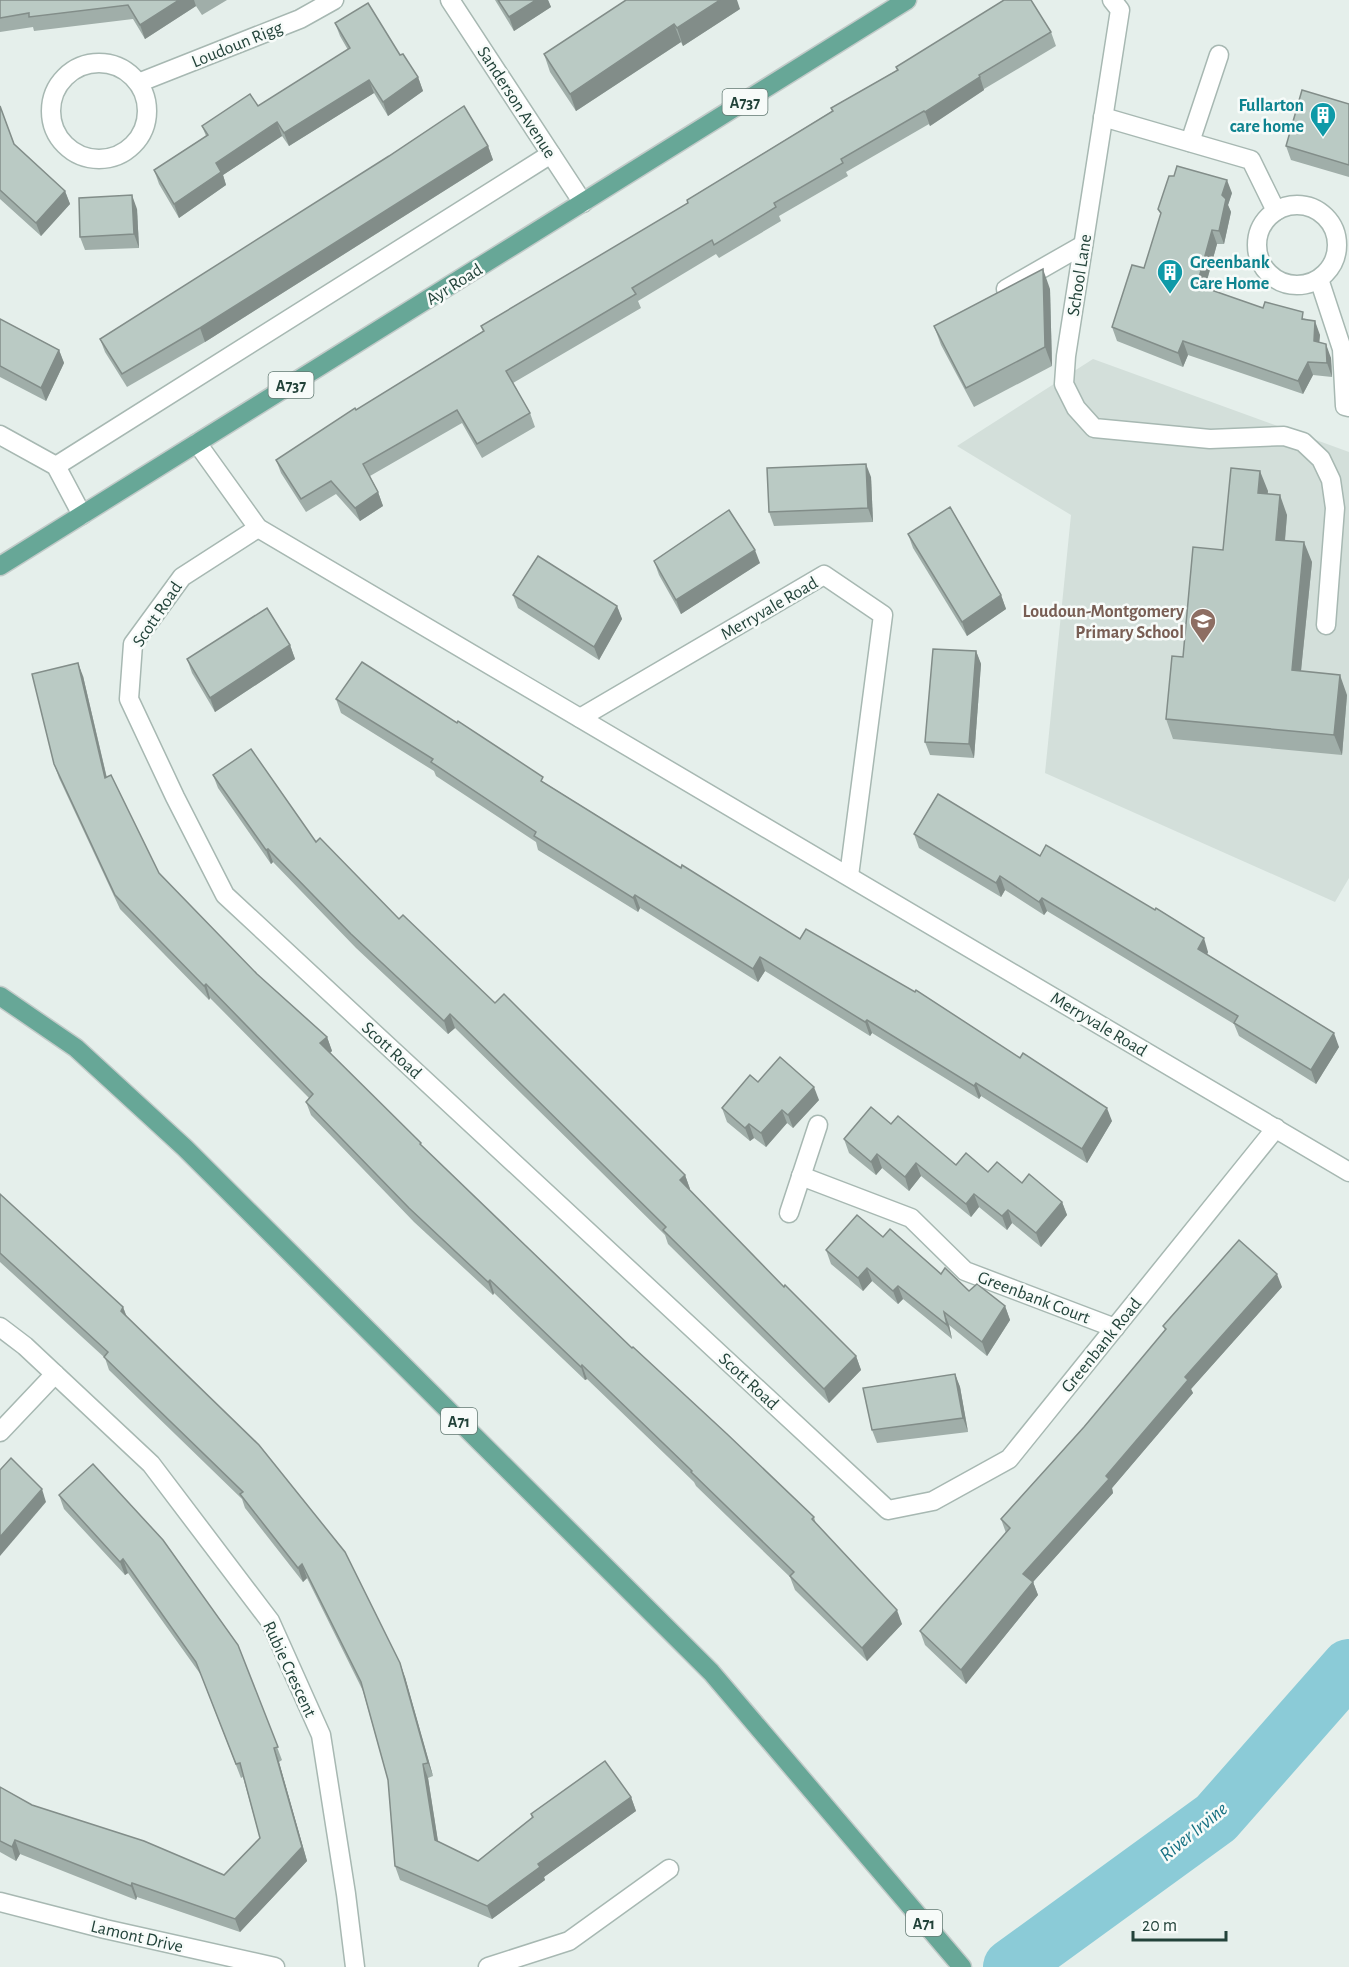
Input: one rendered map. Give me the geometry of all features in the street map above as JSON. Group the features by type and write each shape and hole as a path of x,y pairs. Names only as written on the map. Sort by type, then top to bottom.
{"main road":[{"name":"Ayr Road","path":"0,566 906,0"},
{"name":"A71","path":"0,996 76,1048 185,1148 711,1672 962,1967"}],"street":[{"name":"Loudoun Rigg","path":"138,83 300,20 334,0"},
{"name":"Sanderson Avenue","path":"450,0 583,203"},
{"name":"School Lane","path":"1112,0 1120,10 1066,356 1064,384 1076,408 1094,428 1210,439 1284,436 1303,442 1321,459 1331,480 1335,508 1326,625"},
{"path":"1190,142 1219,55"},
{"path":"105,63 126,71 138,83 145,99 147,113 143,129 135,143 117,155 101,159 78,154 64,145 57,136 51,120 51,103 57,87 68,74 88,64 105,63"},
{"path":"1103,117 1251,160 1276,211"},
{"path":"56,466 551,154"},
{"path":"1303,205 1327,218 1335,230 1338,243 1336,257 1330,270 1319,279 1295,286 1272,277 1263,267 1258,255 1257,243 1266,219 1276,211 1288,206 1303,205"},
{"path":"995,295 1083,245"},
{"path":"1319,279 1342,349 1345,406 1349,407"},
{"path":"0,435 56,466 82,515"},
{"name":"Merryvale Road","path":"197,443 258,528 1349,1172"},
{"name":"Scott Road","path":"258,528 182,577 133,644 129,699 225,895 888,1510"},
{"name":"Merryvale Road","path":"580,718 824,576 883,615 849,876"},
{"path":"789,1213 818,1125"},
{"name":"Greenbank Road","path":"888,1510 933,1501 1009,1459 1275,1128"},
{"name":"Greenbank Court","path":"801,1176 911,1218 965,1271 1115,1328"},
{"name":"Rubie Crescent","path":"0,1327 55,1374 151,1464 270,1621 321,1735 355,1967"},
{"path":"0,1432 55,1374"},
{"path":"488,1967 569,1941 669,1869"},
{"name":"Lamont Drive","path":"0,1902 105,1929 275,1967"}],"shaded area":[{"name":"Loudoun-Montgomery Primary School","path":"1093,359 1349,452 1349,878 1335,902 1045,773 1071,515 957,446"}],"building":[{"path":"0,0 179,0 140,25 128,5 29,17 29,13 0,18"},
{"path":"498,0 536,0 509,17"},
{"path":"626,0 720,0 677,28 674,24 570,94 544,54"},
{"path":"1004,0 1031,0 1051,32 979,75 980,77 925,112 841,159 843,163 774,203 776,207 714,245 712,240 632,288 636,294 506,371 530,413 477,444 457,410 363,464 378,492 355,508 331,481 301,499 276,460 355,408 356,410 484,331 481,326 688,203 687,200 833,111 831,108 898,70 896,67"},
{"path":"368,3 400,55 403,54 418,77 383,102 369,80 284,133 277,122 216,163 221,172 174,204 154,170 208,135 202,126 250,94 258,106 350,48 335,23"},
{"name":"Fullarton care home","path":"1302,90 1349,104 1349,165 1286,146"},
{"path":"0,106 14,144 65,191 36,223 0,190"},
{"path":"464,106 488,146 200,328 122,374 100,339"},
{"name":"Greenbank Care Home","path":"1177,166 1227,180 1222,195 1226,199 1219,231 1212,230 1197,285 1263,308 1265,302 1303,312 1302,319 1315,321 1314,341 1326,344 1327,363 1308,362 1298,381 1183,341 1178,353 1112,327 1132,265 1144,268 1161,213 1158,209 1169,176 1174,176"},
{"path":"132,195 134,234 80,237 79,198"},
{"path":"1043,269 1045,347 966,388 934,326"},
{"path":"0,319 59,350 41,388 0,366"},
{"path":"866,464 868,508 769,512 767,468"},
{"path":"1231,468 1260,471 1258,493 1280,495 1276,540 1304,542 1292,670 1340,675 1334,735 1166,719 1172,656 1183,657 1193,547 1223,550"},
{"path":"950,507 1001,595 962,622 908,534"},
{"path":"729,510 755,550 676,600 654,561"},
{"path":"538,556 617,606 594,647 513,595"},
{"path":"267,608 290,645 210,698 187,659"},
{"path":"933,649 976,651 969,744 925,742"},
{"path":"362,662 543,777 541,781 681,868 682,865 800,939 806,929 915,992 916,990 1020,1058 1023,1053 1107,1108 1082,1149 976,1083 974,1086 760,957 753,969 635,895 633,898 534,836 536,832 431,762 433,759 336,699"},
{"path":"78,663 105,778 111,775 159,873 257,974 327,1037 320,1043 420,1144 632,1348 814,1517 812,1519 897,1610 862,1648 790,1576 794,1572 692,1471 582,1365 581,1367 490,1280 488,1282 409,1208 306,1102 313,1094 115,895 54,764 32,674"},
{"path":"251,749 316,842 320,838 399,919 403,915 495,1003 504,994 685,1175 680,1180 784,1287 785,1285 856,1356 824,1389 663,1230 666,1227 450,1014 444,1021 351,934 268,849 266,850 213,775"},
{"path":"938,794 1040,856 1046,845 1155,910 1156,908 1204,938 1198,949 1334,1033 1311,1070 1234,1023 1238,1016 1042,898 1039,902 1000,876 996,883 914,834"},
{"path":"780,1057 814,1087 788,1115 782,1110 761,1133 749,1124 745,1128 722,1108 750,1075 758,1082"},
{"path":"871,1107 891,1124 898,1116 956,1165 966,1153 988,1172 997,1162 1022,1183 1029,1174 1062,1202 1036,1233 1008,1210 1002,1216 974,1194 966,1204 916,1163 905,1177 877,1154 871,1162 844,1139"},
{"path":"0,1194 123,1307 121,1311 259,1445 345,1552 400,1663 428,1763 423,1764 435,1840 478,1861 533,1817 531,1814 605,1761 631,1797 538,1864 540,1867 487,1906 395,1866 388,1780 361,1682 302,1564 298,1568 240,1494 243,1492 104,1357 108,1352 0,1253"},
{"path":"857,1215 883,1237 890,1229 941,1274 945,1268 969,1291 977,1284 1005,1306 982,1342 944,1312 947,1325 898,1286 893,1291 867,1268 858,1278 826,1250"},
{"path":"1239,1240 1277,1274 1185,1377 1188,1380 1106,1476 1109,1479 1023,1574 1033,1582 961,1670 920,1631 1010,1528 1001,1519 1084,1427 1166,1329 1163,1326"},
{"path":"955,1374 963,1418 872,1430 863,1388"},
{"path":"11,1458 42,1489 0,1537 0,1470"},
{"path":"93,1464 163,1540 238,1645 278,1747 274,1748 302,1847 235,1919 132,1883 131,1886 15,1840 12,1847 0,1841 0,1787 32,1805 144,1841 224,1875 260,1838 240,1763 236,1764 196,1662 123,1559 120,1562 59,1495"}],"waterway":[{"name":"River Irvine","path":"1011,1967 1216,1818 1349,1667"}],"place":[{"name":"Fullarton care home","path":"1323,138"},
{"name":"Greenbank Care Home","path":"1170,295"},
{"name":"Loudoun-Montgomery Primary School","path":"1203,644"}]}
